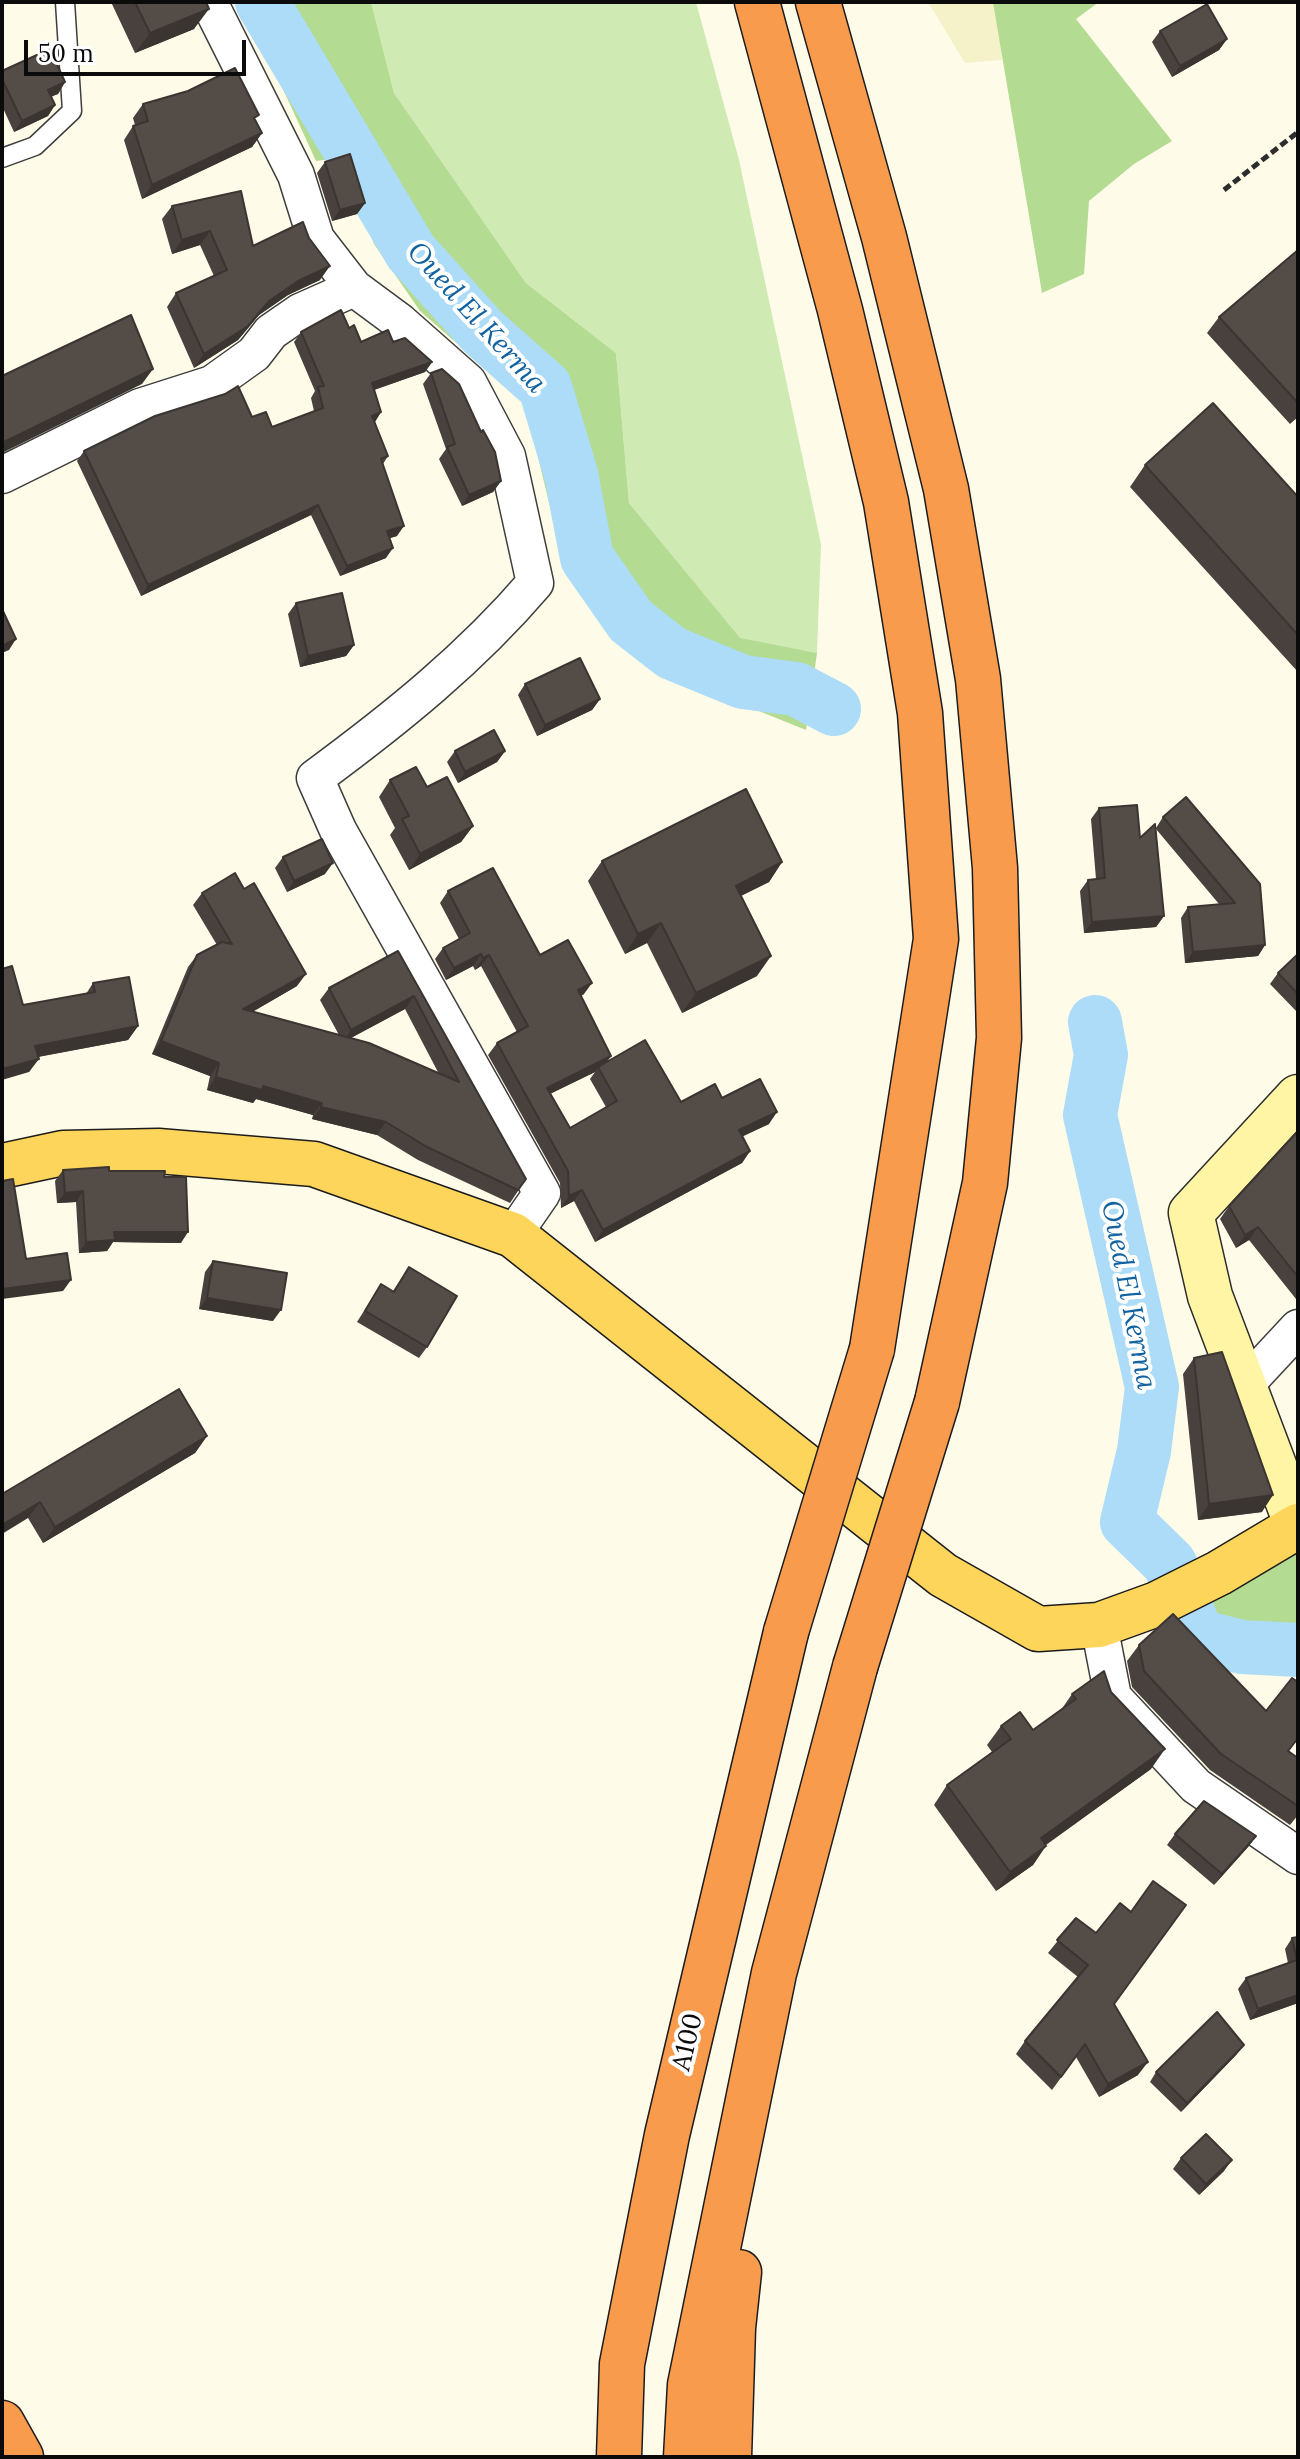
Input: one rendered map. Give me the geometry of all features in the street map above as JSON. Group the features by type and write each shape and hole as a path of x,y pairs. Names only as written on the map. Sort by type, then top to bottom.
{"highway":[{"name":"A100","path":"619,2457 622,2364 701,1983 786,1632 872,1349 936,939 920,713 886,502 840,310 757,2"},
{"path":"686,2457 690,2385 774,1973 855,1667 937,1402 985,1183 999,1038 995,868 978,679 946,489 884,237 818,2"},
{"path":"729,2457 733,2328 774,1973"},
{"path":"595,2457 622,2364"},
{"path":"2,2423 21,2457"}],"main road":[{"path":"2,1166 63,1153 158,1151 314,1164 513,1235 943,1575 1038,1629 1099,1625 1157,1604 1219,1573 1297,1526"}],"street":[{"path":"209,2 296,175 316,239 354,288 400,322 468,382 507,456 535,583 492,634 406,711 315,778 338,830 542,1193 513,1235"},
{"path":"2,475 140,407 212,384 254,354 271,332 300,312 354,288"},
{"path":"1297,1526 1210,1296 1191,1213 1298,1097"},
{"path":"1244,1386 1298,1328"},
{"path":"1099,1625 1113,1697 1196,1786 1298,1856"}],"lane":[{"path":"2,158 35,146 72,111 65,2"}],"path":[{"path":"1224,190 1298,132"}],"shaded area":[{"path":"928,2 999,2 1002,60 965,63"}],"green space":[{"path":"243,2 371,2 394,93 526,283 616,353 629,503 740,638 817,653 806,730 687,682 592,599 551,511 525,403 420,311 374,244 346,157 316,161"},
{"path":"371,2 696,2 739,160 821,544 817,653 740,639 629,503 616,353 526,283 394,93"},
{"path":"993,2 1099,2 1076,19 1172,141 1134,164 1089,201 1084,274 1042,293"},
{"path":"1298,1545 1298,1634 1255,1635 1229,1630 1205,1617 1195,1607"}],"building":[{"path":"135,2 206,2 209,9 150,33"},
{"path":"1207,4 1227,39 1180,66 1160,31"},
{"path":"50,49 65,82 48,90 55,105 22,121 2,79 2,71"},
{"path":"235,68 259,115 254,118 262,133 152,185 133,126 148,121 143,104 188,91"},
{"path":"350,154 365,203 340,210 325,162"},
{"path":"241,191 253,246 303,222 309,238 330,266 298,281 269,301 248,326 204,354 176,293 227,270 210,231 182,240 172,206"},
{"path":"1298,250 1298,403 1219,317"},
{"path":"341,310 349,328 354,325 361,342 388,330 393,342 405,338 432,362 372,383 381,412 372,416 388,456 381,459 404,526 387,531 393,548 347,566 318,505 148,585 84,451 155,416 225,394 238,386 252,417 266,412 272,427 323,408 318,387 324,386 301,332"},
{"path":"131,315 153,369 2,443 2,376"},
{"path":"442,369 459,384 481,432 483,430 495,452 501,481 469,495 447,447 455,444 431,373"},
{"path":"1213,403 1298,497 1298,635 1145,465"},
{"path":"342,593 354,645 308,656 296,603"},
{"path":"2,609 16,639 2,646"},
{"path":"580,658 600,699 545,725 525,684"},
{"path":"494,730 505,751 465,772 455,751"},
{"path":"416,767 427,787 447,777 473,826 420,854 402,819 409,816 390,780"},
{"path":"746,789 782,862 736,886 771,956 696,993 661,923 638,934 602,861"},
{"path":"1186,797 1260,884 1265,945 1193,952 1188,907 1235,903 1163,817"},
{"path":"1137,805 1140,838 1155,824 1164,916 1092,922 1088,880 1105,878 1099,808"},
{"path":"322,839 333,863 294,881 283,857"},
{"path":"493,868 540,955 568,940 592,983 578,990 611,1056 547,1088 570,1128 617,1101 598,1067 645,1040 681,1102 715,1084 722,1098 760,1079 777,1112 739,1130 750,1151 603,1230 582,1190 569,1196 568,1171 497,1043 528,1026 489,955 483,958 481,954 454,968 443,948 470,933 448,891"},
{"path":"235,873 244,889 254,883 306,974 243,1009 369,1043 459,1082 414,996 351,1030 329,988 398,951 526,1179 518,1190 427,1147 386,1122 321,1107 322,1103 263,1086 262,1090 216,1077 219,1063 161,1041 197,955 222,942 232,944 202,893"},
{"path":"1298,954 1298,994 1278,973"},
{"path":"12,966 23,1005 95,992 93,983 129,977 138,1026 35,1046 39,1059 2,1069 2,969"},
{"path":"1298,1131 1298,1277 1258,1227 1245,1235 1229,1206"},
{"path":"109,1167 109,1171 165,1171 164,1177 186,1177 188,1232 114,1232 115,1240 86,1242 83,1191 65,1193 63,1170"},
{"path":"13,1179 26,1259 67,1253 71,1280 2,1289 2,1181"},
{"path":"213,1261 287,1273 281,1310 207,1298"},
{"path":"409,1267 457,1296 427,1347 365,1311 381,1284 394,1292"},
{"path":"1222,1352 1273,1495 1209,1504 1194,1358"},
{"path":"179,1389 207,1436 55,1527 40,1502 2,1525 2,1494"},
{"path":"1173,1614 1266,1711 1292,1678 1298,1682 1298,1738 1288,1751 1298,1758 1298,1806 1221,1754 1144,1671 1139,1645"},
{"path":"1104,1671 1111,1692 1165,1749 1041,1838 1046,1846 1010,1872 947,1785 1011,1739 1001,1726 1020,1712 1033,1730 1076,1699 1072,1694"},
{"path":"1204,1801 1256,1836 1222,1874 1175,1834"},
{"path":"1153,1881 1186,1905 1114,2004 1148,2062 1108,2084 1085,2044 1061,2077 1025,2041 1088,1965 1057,1940 1076,1918 1096,1933 1120,1903 1131,1912"},
{"path":"1298,1937 1298,1995 1258,2009 1246,1978 1297,1960 1292,1938"},
{"path":"1217,2012 1244,2045 1187,2103 1156,2072"},
{"path":"1206,2134 1232,2160 1206,2184 1181,2158"}],"waterway":[{"name":"Oued El Kerma","path":"262,2 411,252 483,332 545,387 571,474 587,558 631,621 672,653 743,682 796,689 834,709"},
{"name":"Oued El Kerma","path":"1095,1022 1101,1055 1090,1115 1152,1387 1144,1451 1127,1522 1170,1564 1197,1636 1242,1647 1298,1650"}]}
